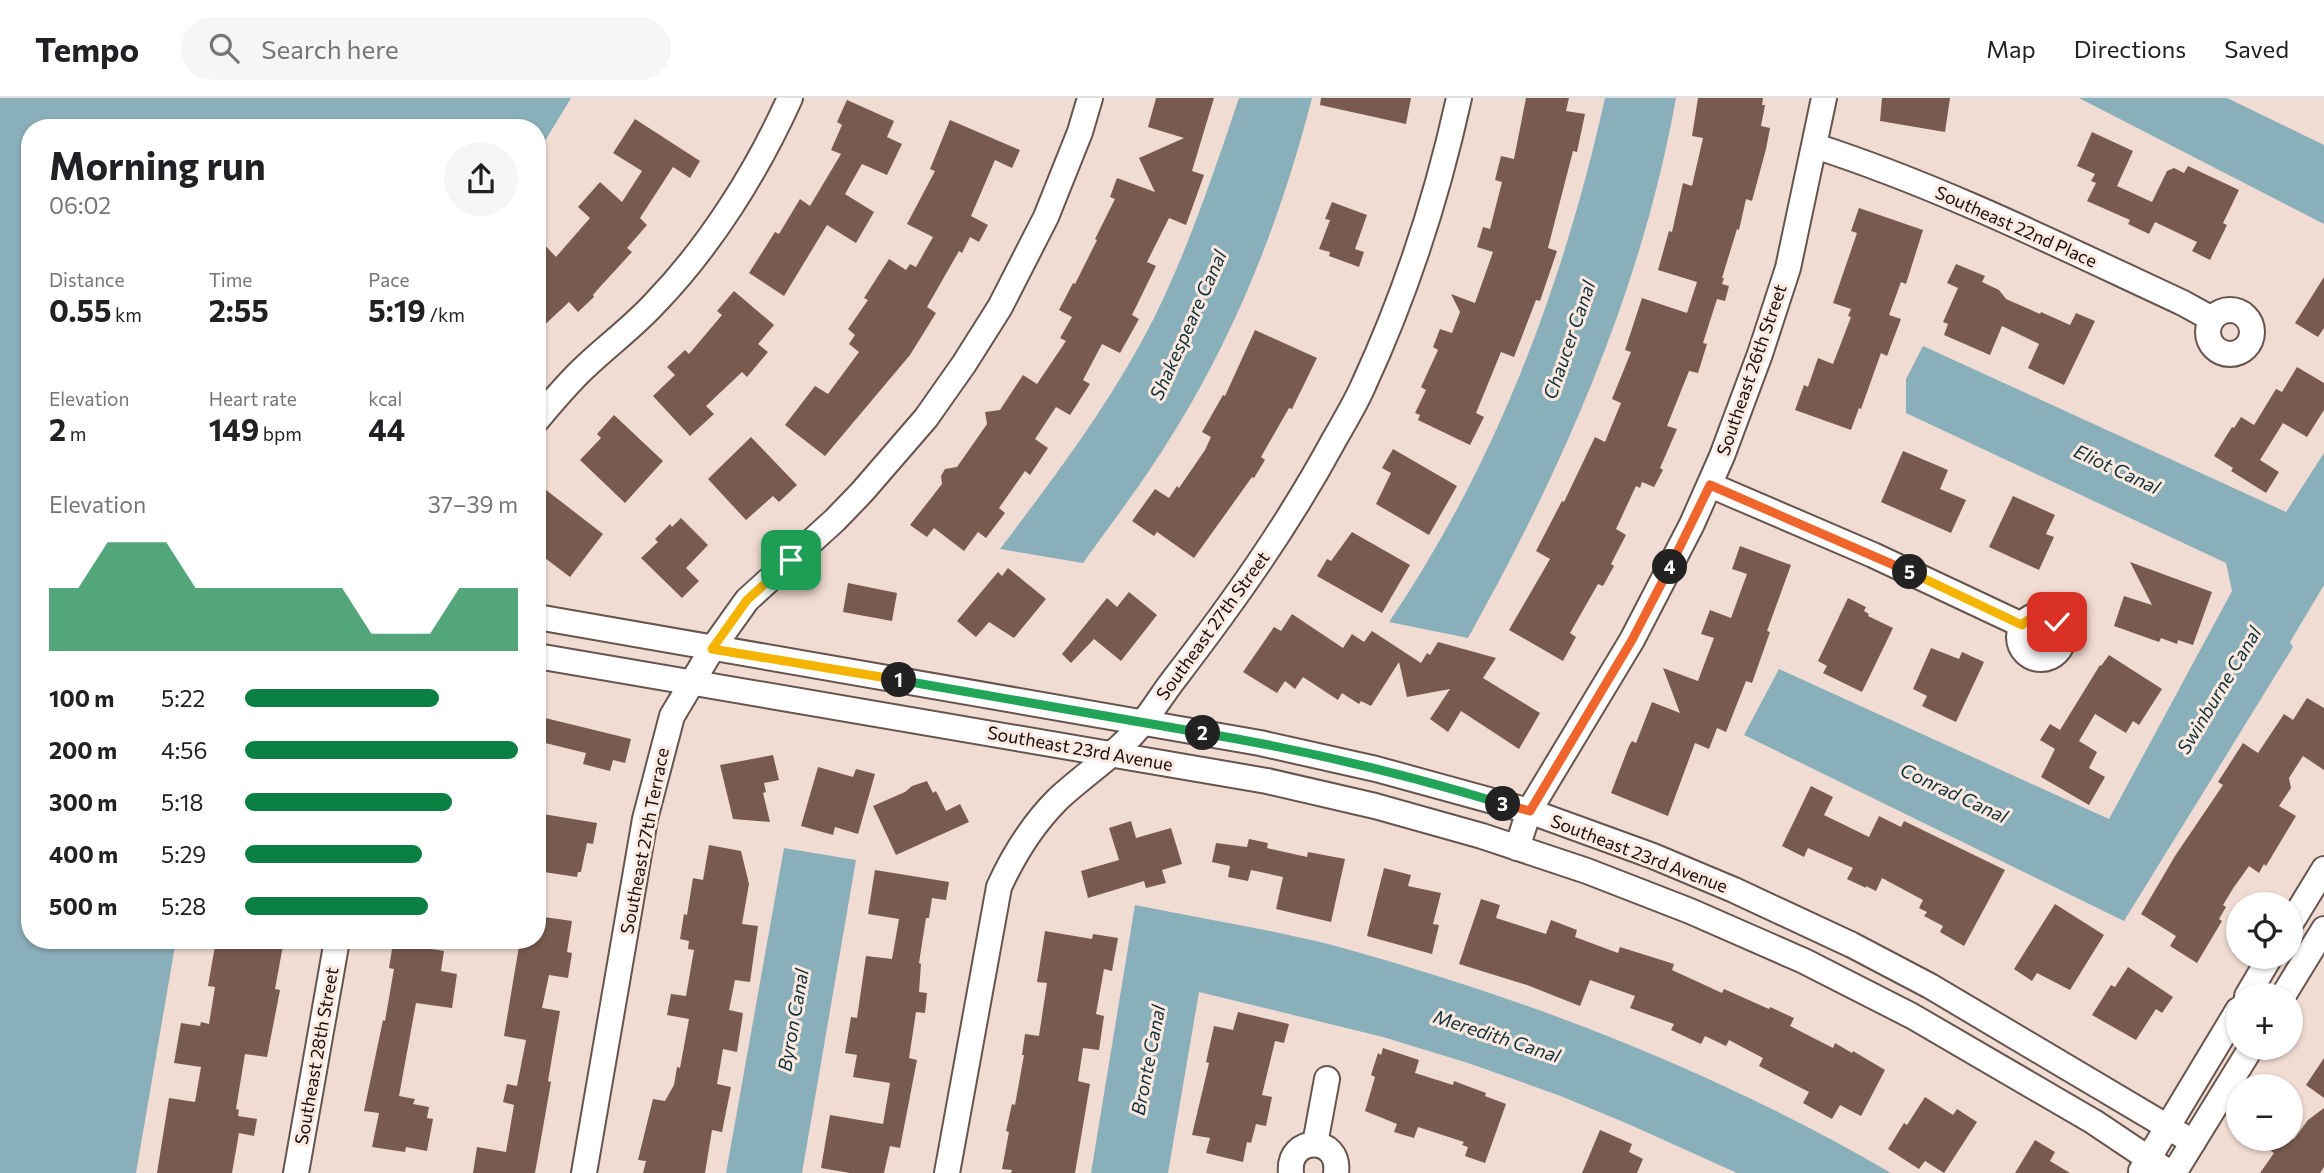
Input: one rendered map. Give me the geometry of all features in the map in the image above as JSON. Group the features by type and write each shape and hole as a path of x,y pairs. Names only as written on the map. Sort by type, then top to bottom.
{"street":[{"path":"546,409 562,389 656,303 684,270 723,217 761,156 790,98"},
{"name":"Southeast 27th Terrace","path":"584,1173 645,819 672,716 712,649 747,600 862,492 926,418 964,364 1000,307 1046,217 1080,132 1090,98"},
{"name":"Southeast 27th Street","path":"947,1173 999,887 1024,840 1040,818 1143,723 1278,537 1318,470 1363,387 1395,312 1427,224 1444,167 1459,98"},
{"name":"Southeast 26th Street","path":"1517,848 1530,811 1632,640 1710,485 1776,309 1788,268 1824,98"},
{"name":"Southeast 22nd Place","path":"1815,146 1942,193 2183,303 2212,319"},
{"path":"1710,485 1873,555 2022,625"},
{"name":"Southeast 23rd Avenue","path":"546,619 1260,743 1364,766 1530,811 1653,856 1852,945 1930,986 2193,1142"},
{"name":"Southeast 23rd Avenue","path":"546,658 1267,781 1362,803 1517,848 1587,871 1690,911 1816,967 1924,1023 2094,1122 2143,1166 2172,1173"},
{"path":"2303,903 2324,869"},
{"path":"2291,983 2324,929"},
{"name":"Southeast 28th Street","path":"296,1173 335,949"},
{"path":"2143,1166 2226,1030"},
{"path":"2172,1173 2244,1060"},
{"path":"1315,1144 1327,1079"},
{"path":"1291,1173 1295,1153 1315,1144 1328,1149 1332,1154 1337,1167 1336,1173"}],"water":[{"path":"0,98 571,98 546,139 546,119 21,119 21,949 174,949 136,1173 0,1173"},
{"name":"Shakespeare Canal","path":"1239,98 1312,98 1287,185 1256,270 1197,393 1130,499 1083,563 1000,549 1102,408 1138,349 1190,237"},
{"name":"Chaucer Canal","path":"1605,98 1676,98 1642,239 1595,377 1535,510 1468,638 1389,622 1462,499 1494,436 1522,370 1569,236"},
{"path":"2079,98 2227,98 2324,145 2324,224"},
{"path":"1923,346 2286,512 2324,453 2324,585 2290,642 2293,647 2124,921 1744,735 1779,669 2109,819 2232,591 2226,563 1906,413 1906,379"},
{"name":"Byron Canal","path":"784,848 856,860 802,1173 726,1173"},
{"path":"1135,905 1343,948 1485,991 1555,1016 1693,1072 1760,1103 1891,1173 1737,1173 1558,1095 1468,1063 1383,1037 1199,992 1168,1173 1091,1173"}],"building":[{"path":"1156,98 1214,98 1192,171 1204,175 1186,225 1169,218 1147,262 1156,266 1132,315 1139,319 1120,353 1102,344 1083,380 1090,384 1070,415 1056,407 1035,439 1048,448 1030,475 1025,471 999,508 1005,513 986,538 978,532 964,551 934,528 927,537 910,525 942,484 941,476 945,469 957,467 987,424 985,412 1000,410 1023,375 1037,384 1066,341 1060,338 1072,317 1059,310 1097,240 1095,239 1115,199 1110,197 1117,178 1155,192 1139,158 1184,138 1148,127"},
{"path":"1321,98 1411,98 1406,124 1320,105"},
{"path":"1526,98 1569,98 1566,111 1585,114 1577,152 1573,151 1548,248 1557,251 1540,301 1536,300 1514,357 1501,352 1476,413 1484,417 1470,445 1418,420 1420,415 1415,413 1426,390 1421,387 1438,350 1433,347 1440,329 1452,333 1460,312 1451,294 1475,303 1493,252 1477,247 1483,227 1490,229 1502,182 1495,180 1501,156 1514,159"},
{"path":"1698,98 1763,98 1762,105 1765,105 1761,126 1770,128 1766,149 1752,201 1746,199 1739,230 1737,229 1722,278 1722,284 1729,286 1725,301 1717,299 1703,343 1707,344 1698,373 1689,371 1667,426 1677,429 1660,468 1663,470 1654,487 1642,482 1640,488 1636,486 1616,529 1626,535 1611,564 1614,566 1603,586 1598,584 1570,633 1576,637 1563,661 1509,630 1550,559 1536,551 1562,501 1564,502 1595,437 1605,442 1621,403 1612,399 1631,352 1625,350 1642,298 1687,313 1697,282 1658,270 1669,231 1672,232 1683,183 1692,186 1703,138 1692,136"},
{"path":"1882,98 1950,98 1945,132 1880,121"},
{"path":"847,100 894,121 887,137 902,144 887,175 862,164 845,194 874,212 856,243 827,225 784,296 749,273 775,232 779,234 800,199 810,206 841,154 831,150 842,125 837,122"},
{"path":"635,119 700,161 690,178 673,167 640,218 647,225 627,248 632,252 594,297 578,312 569,302 546,324 546,246 556,257 590,218 578,207 600,182 622,202 642,171 613,153"},
{"path":"950,120 1020,150 1012,168 995,160 971,216 988,225 979,242 970,237 962,253 959,251 927,307 936,313 910,355 825,456 785,425 815,386 828,394 859,352 849,344 855,335 848,329 868,300 864,298 889,259 906,270 910,264 916,267 933,237 907,224 935,171 930,169"},
{"path":"2092,132 2133,151 2117,186 2152,202 2167,171 2174,168 2184,173 2188,166 2239,190 2223,223 2227,225 2210,260 2192,251 2197,242 2155,222 2149,234 2128,224 2130,220 2087,201 2096,183 2091,181 2095,174 2077,166"},
{"path":"1332,202 1367,215 1355,249 1364,252 1359,267 1329,256 1330,252 1319,249 1330,220 1325,219"},
{"path":"1859,208 1923,230 1906,284 1901,282 1889,315 1901,319 1887,356 1881,353 1851,430 1795,410 1804,385 1808,387 1818,358 1833,364 1851,317 1848,316 1851,309 1833,303 1857,233 1851,231"},
{"path":"1956,264 1985,276 1982,282 1999,290 2006,299 2040,314 2041,312 2070,325 2076,313 2095,321 2064,385 2028,368 2039,344 2002,326 1990,355 1944,335 1948,324 1943,322 1958,288 1947,283"},
{"path":"2324,277 2324,328 2318,337 2295,323"},
{"path":"734,291 774,325 758,344 768,352 747,377 742,372 706,406 714,414 690,436 653,396 675,375 667,367 685,350 689,354 722,315 717,311"},
{"path":"1255,330 1317,358 1292,409 1289,408 1261,457 1265,460 1254,478 1252,477 1194,558 1157,532 1154,536 1132,521 1155,489 1169,498 1205,450 1211,437 1202,432 1223,395 1225,396"},
{"path":"2297,367 2324,383 2324,410 2307,437 2283,423 2260,460 2279,472 2266,493 2231,471 2233,468 2214,456 2241,417 2254,425 2276,389 2282,392"},
{"path":"614,415 663,461 625,503 580,460 601,438 597,434"},
{"path":"751,437 797,485 779,502 773,496 746,520 708,479"},
{"path":"1393,449 1457,486 1429,535 1376,504 1391,473 1382,468"},
{"path":"1903,451 1948,470 1940,489 1966,500 1951,533 1881,502"},
{"path":"546,490 603,534 570,577 546,559"},
{"path":"2013,496 2055,515 2046,534 2054,537 2039,570 1989,547"},
{"path":"681,518 708,545 686,568 699,581 682,598 641,558 658,542 655,539 670,524 672,527"},
{"path":"1352,532 1410,565 1382,613 1317,576 1327,559 1331,561"},
{"path":"1740,546 1791,565 1752,683 1746,681 1726,732 1717,728 1709,749 1695,743 1668,816 1611,793 1629,746 1632,741 1636,743 1652,702 1680,713 1663,668 1698,681 1714,638 1701,634 1710,610 1731,618 1747,574 1732,569"},
{"path":"2130,562 2212,592 2193,645 2178,640 2177,644 2161,638 2159,642 2114,626 2124,596 2152,605"},
{"path":"1008,568 1046,599 1014,638 989,622 976,637 957,621 998,572 1002,576"},
{"path":"848,583 897,593 892,621 843,612"},
{"path":"1129,592 1157,615 1121,661 1094,639 1071,663 1062,654 1107,598 1117,607"},
{"path":"1848,598 1866,607 1864,611 1868,616 1893,628 1862,692 1823,673 1827,666 1818,661"},
{"path":"1292,614 1343,648 1352,634 1364,642 1372,631 1421,663 1438,642 1496,658 1483,678 1540,713 1519,749 1461,711 1448,732 1430,719 1450,689 1407,697 1399,662 1371,706 1361,701 1359,704 1342,693 1338,700 1303,677 1295,689 1285,681 1277,693 1243,672 1274,627 1281,631"},
{"path":"1931,648 1959,659 1962,652 1984,662 1956,722 1922,706 1927,696 1913,689"},
{"path":"2109,655 2162,689 2139,725 2133,721 2126,733 2095,714 2079,741 2097,752 2089,768 2105,777 2089,805 2041,777 2055,749 2040,740 2050,724 2060,730"},
{"path":"2307,698 2324,708 2324,770 2303,756 2289,778 2291,788 2279,806 2296,816 2266,866 2264,864 2259,873 2249,866 2231,892 2226,892 2223,905 2226,907 2219,919 2222,921 2197,963 2170,946 2176,936 2141,914 2175,856 2223,785 2218,782 2243,743 2258,753 2284,714 2293,720"},
{"path":"546,718 631,739 625,763 613,760 610,771 583,764 586,753 546,743"},
{"path":"773,755 779,780 764,783 766,792 763,793 770,822 733,819 720,765"},
{"path":"818,767 853,777 856,769 875,774 858,834 835,827 833,835 801,826"},
{"path":"927,781 933,793 936,791 946,811 960,804 969,822 896,855 873,806"},
{"path":"1811,786 1833,797 1824,815 1869,837 1879,816 1901,827 1904,821 2005,870 1964,946 1940,932 1943,926 1924,916 1927,912 1919,908 1923,900 1882,878 1876,891 1866,888 1847,879 1853,868 1808,848 1804,857 1782,846"},
{"path":"546,814 597,823 593,844 587,843 581,872 578,872 577,877 546,872"},
{"path":"1131,821 1136,838 1171,828 1182,864 1162,870 1166,883 1146,888 1144,881 1088,898 1081,871 1119,860 1109,828"},
{"path":"1249,839 1268,843 1267,848 1307,857 1308,852 1345,859 1331,922 1276,909 1283,877 1251,870 1248,881 1228,877 1230,866 1212,862 1216,843 1247,847"},
{"path":"709,845 741,851 749,884 742,924 758,926 750,982 735,980 729,1010 743,1013 737,1052 723,1049 717,1084 731,1087 722,1132 712,1130 705,1173 643,1173 646,1161 638,1160 653,1099 665,1101 674,1085 677,1067 680,1068 689,1019 667,1015 671,994 686,996 694,950 688,949 689,941 680,939 693,878 703,880"},
{"path":"1384,868 1411,875 1408,886 1441,893 1433,924 1439,925 1432,954 1367,936"},
{"path":"875,870 949,882 946,900 932,898 929,918 926,918 919,963 919,992 927,993 925,1013 916,1012 909,1058 917,1060 900,1148 890,1146 884,1173 850,1173 821,1168 830,1115 883,1124 890,1083 853,1077 857,1055 845,1053 851,1017 857,1018 866,956 892,959 899,919 868,914"},
{"path":"1481,899 1500,905 1496,918 1546,934 1551,920 1577,930 1575,937 1618,953 1620,947 1674,964 1672,970 1722,993 1724,989 1794,1018 1790,1026 1833,1048 1835,1043 1852,1053 1853,1051 1885,1070 1861,1116 1840,1105 1832,1119 1803,1103 1809,1092 1759,1066 1763,1058 1729,1040 1726,1046 1705,1036 1701,1044 1671,1030 1674,1024 1630,1008 1635,996 1590,980 1580,1006 1527,985 1459,964"},
{"path":"2055,904 2104,935 2070,990 2037,973 2032,981 2014,969"},
{"path":"546,917 572,921 567,952 572,953 568,978 549,975 542,1008 560,1011 535,1173 473,1173 477,1147 506,1152 514,1105 503,1102 507,1084 517,1086 526,1040 504,1036 518,949 546,949"},
{"path":"1045,931 1092,939 1093,934 1118,938 1112,971 1104,969 1096,1014 1104,1016 1099,1050 1083,1048 1078,1081 1090,1084 1075,1173 1011,1173 1012,1170 1002,1169 1009,1132 1006,1131 1012,1104 1015,1105 1025,1034 1039,1036 1047,983 1037,982"},
{"path":"214,949 282,949 275,989 280,990 267,1057 245,1054 236,1109 239,1110 238,1116 257,1119 254,1136 239,1133 232,1173 157,1173 169,1098 195,1102 201,1067 174,1063 181,1023 200,1026 201,1022 209,1024 215,987 208,986"},
{"path":"392,949 431,949 444,951 441,971 457,974 452,1008 416,1003 399,1096 415,1099 413,1104 429,1107 427,1118 433,1119 427,1151 406,1147 405,1152 372,1147 379,1113 364,1111 383,1020 385,1021 394,969 389,968"},
{"path":"2128,967 2173,997 2162,1013 2156,1009 2136,1040 2092,1015 2111,985 2115,987"},
{"path":"1238,1012 1289,1024 1284,1043 1275,1041 1262,1095 1272,1097 1266,1126 1256,1124 1251,1143 1247,1142 1243,1162 1206,1153 1210,1138 1192,1135 1209,1063 1206,1062 1214,1026 1233,1030"},
{"path":"1383,1048 1419,1060 1415,1073 1453,1085 1454,1081 1506,1104 1485,1163 1465,1156 1468,1147 1462,1145 1464,1142 1418,1127 1414,1138 1394,1132 1397,1124 1365,1111 1375,1077 1371,1075 1378,1053 1381,1055"},
{"path":"2324,1058 2324,1098 2306,1085"},
{"path":"1925,1097 1953,1115 1957,1109 1977,1122 1944,1173 1925,1161 1919,1169 1888,1149"},
{"path":"2324,1108 2324,1167 2320,1173 2260,1173 2274,1153 2271,1151 2303,1151 2303,1127"},
{"path":"1600,1130 1632,1144 1629,1152 1643,1159 1637,1173 1582,1173"},
{"path":"2035,1140 2055,1152 2050,1161 2070,1173 2015,1173"}],"route":[{"path":"791,560 747,600 712,649 1260,743 1377,769 1530,811 1632,640 1710,485 1873,555 2022,625 2037,615 2046,615 2057,622"}],"water label":[{"name":"Eliot Canal","path":"2117,469"},
{"name":"Swinburne Canal","path":"2219,690"},
{"name":"Conrad Canal","path":"1954,793"},
{"name":"Meredith Canal","path":"1497,1036"},
{"name":"Bronte Canal","path":"1148,1060"}]}
